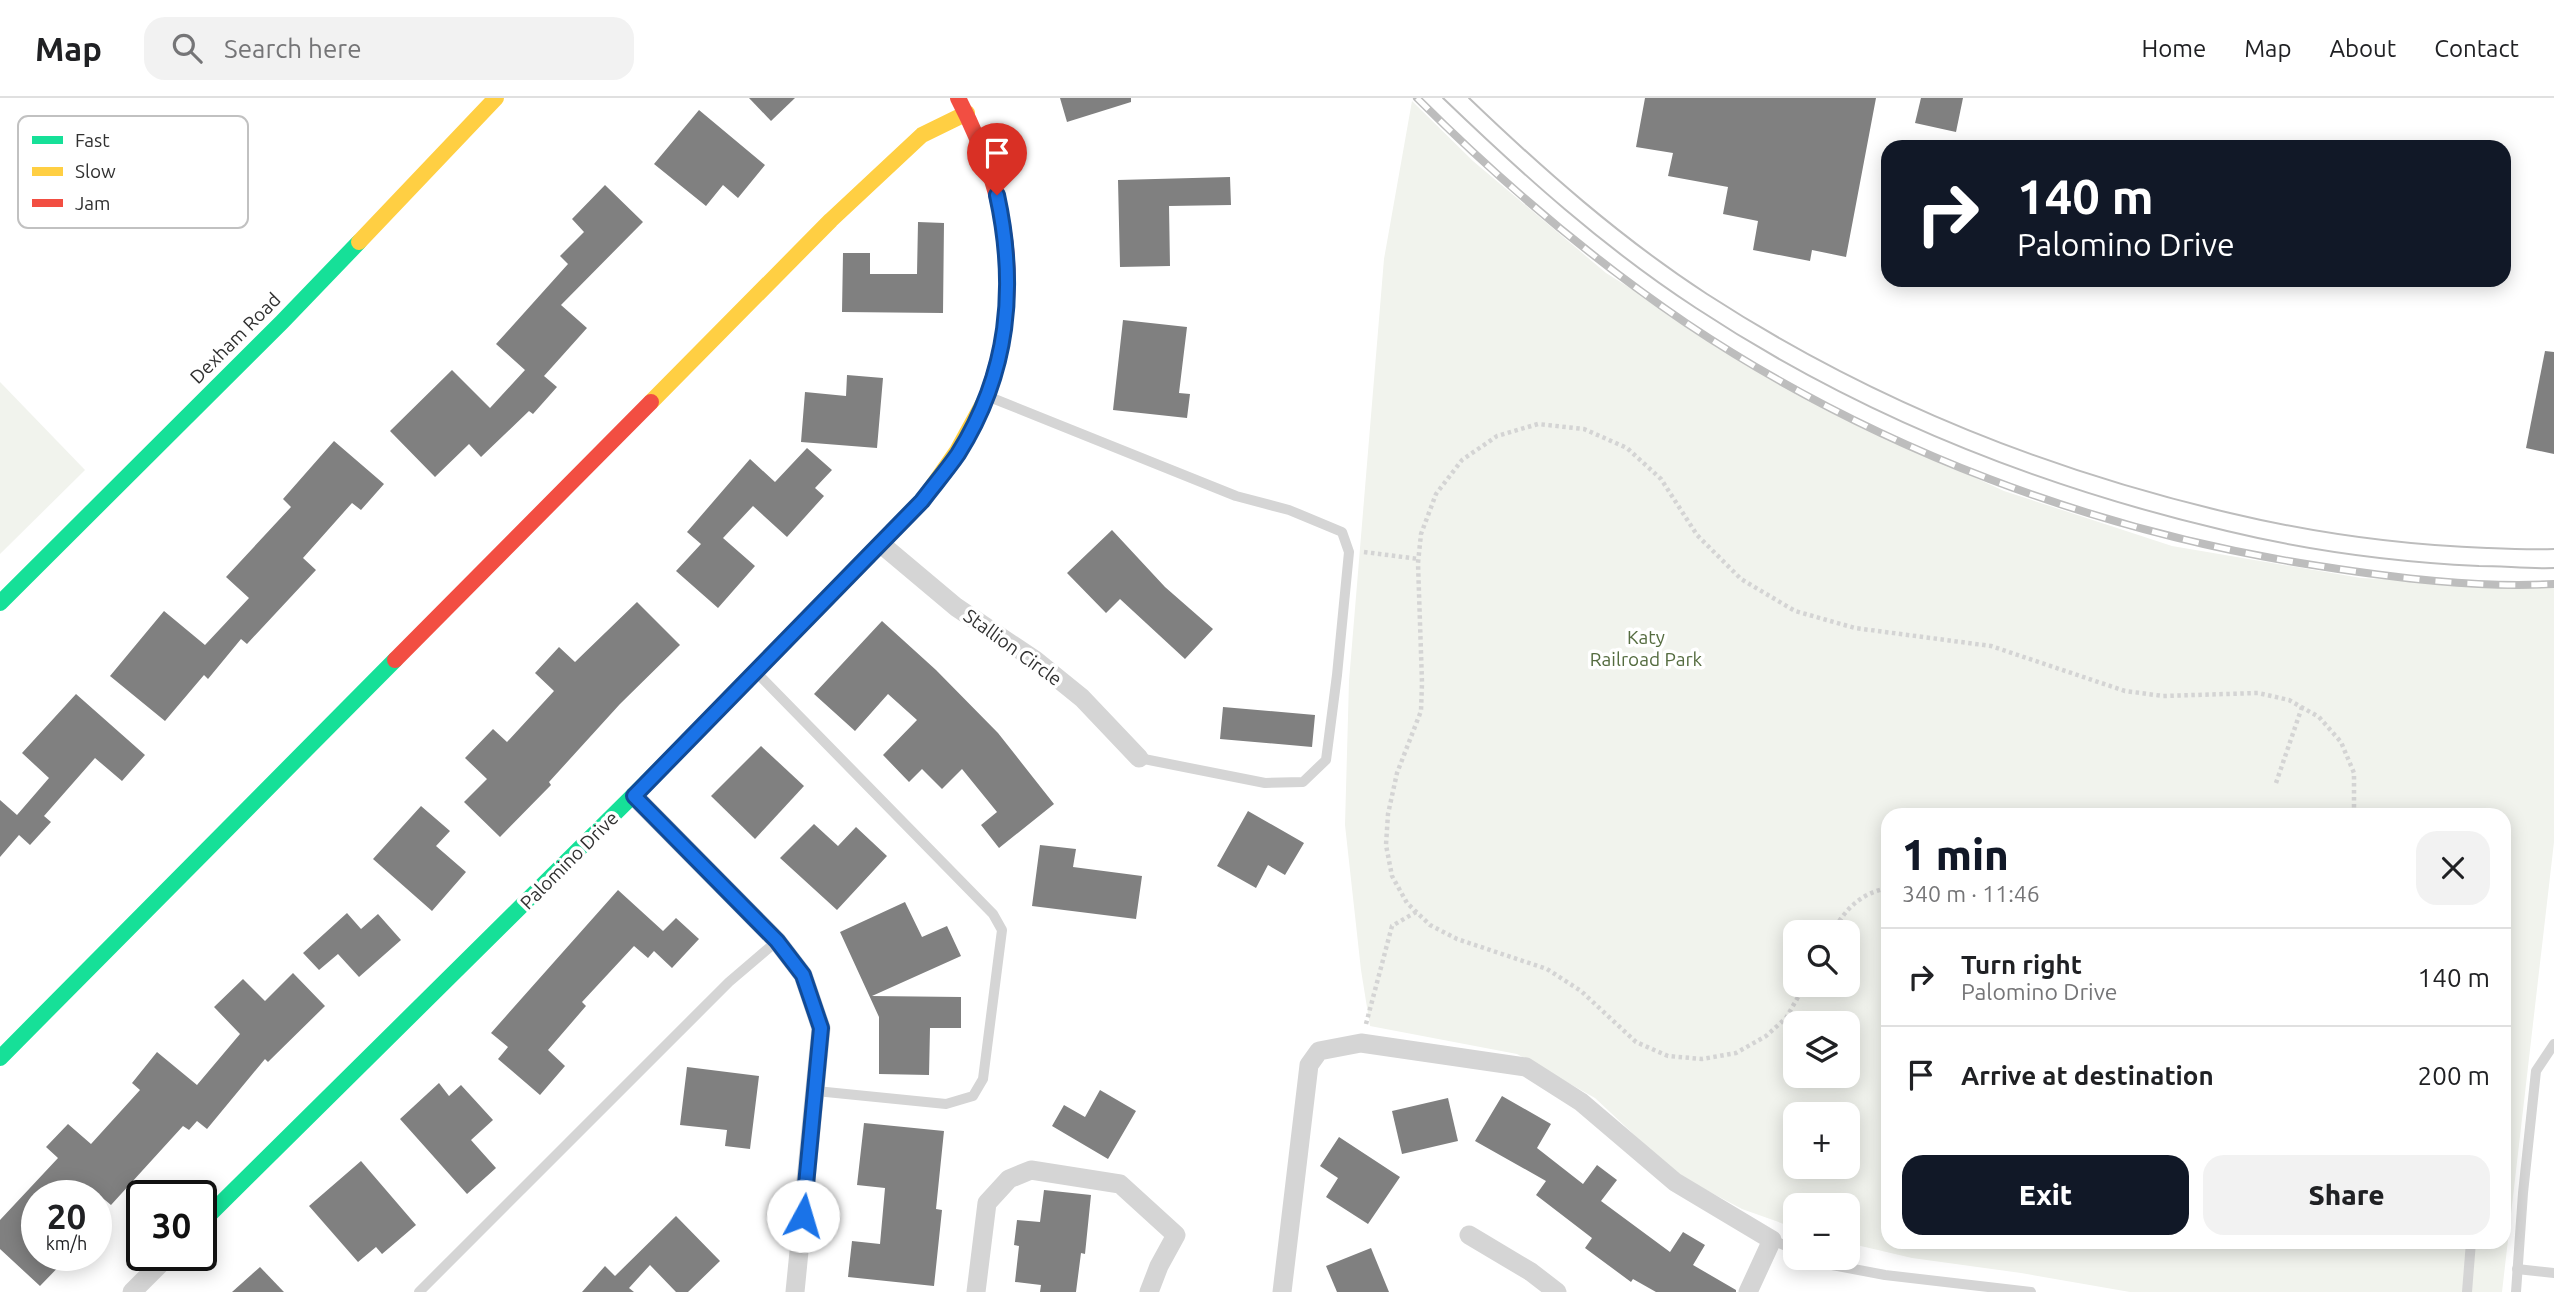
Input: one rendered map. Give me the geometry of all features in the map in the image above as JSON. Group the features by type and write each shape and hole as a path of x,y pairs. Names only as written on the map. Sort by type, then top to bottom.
{"street":[{"name":"Dexham Road","path":"0,603 282,322 496,98"},
{"name":"Palomino Drive","path":"217,1207 634,796 922,501 958,453 987,396 996,371 1004,333 1009,286 1005,233 992,176 967,113 958,98"},
{"path":"0,1058 831,220 922,135 967,113"},
{"name":"Stallion Circle","path":"881,544 957,607 1035,660 1082,698 1139,758"},
{"path":"634,796 777,941 803,975 821,1028 817,1091 795,1292"},
{"path":"1282,1292 1309,1065 1319,1051 1361,1043 1527,1067 1581,1102 1675,1182 1772,1240 1748,1292"},
{"path":"976,1292 987,1203 1009,1179 1031,1170 1119,1184 1176,1235 1149,1292"},
{"path":"1469,1235 1531,1272 1557,1292"},
{"path":"131,1292 153,1271"}],"lane":[{"path":"987,396 1236,496 1289,510 1342,532 1348,550 1326,760 1303,782 1265,783 1139,758"},
{"path":"755,671 993,914 1002,930 983,1079 972,1096 946,1104 817,1091"},
{"path":"419,1292 729,982 777,941"},
{"path":"2516,1292 2536,1071 2554,1044"},
{"path":"1772,1240 1783,1245"},
{"path":"2467,1292 2470,1249"},
{"path":"2517,1269 2554,1273"},
{"path":"1858,1270 2031,1292"}],"path":[{"path":"1798,997 1786,1018 1766,1036 1736,1053 1702,1059 1668,1056 1636,1042 1581,991 1547,969 1457,939 1430,925 1407,903 1392,876 1386,845 1388,814 1397,773 1421,711 1421,534 1436,494 1462,460 1497,436 1538,424 1584,429 1627,448 1661,479 1697,535 1741,579 1795,611 1856,628 1991,646 2125,691 2164,696 2258,693 2302,707 2319,717 2341,742 2354,773 2354,808"},
{"path":"1348,550 1419,559"},
{"path":"2276,783 2302,707"},
{"path":"1839,920 1855,902 1881,891"},
{"path":"1361,1043 1392,926 1416,912"}],"green space":[{"name":"Katy Railroad Park","path":"1412,101 1473,161 1606,273 1819,406 2004,491 2172,546 2361,578 2554,587 2554,842 2511,1214 2511,808 1881,808 1881,1249 2507,1249 2502,1292 2130,1292 1912,1258 1860,1246 1860,1193 1783,1193 1783,1224 1742,1209 1676,1174 1595,1098 1517,1054 1370,1026 1345,825 1349,681 1384,259"},
{"path":"0,382 85,470 0,554"}],"building":[{"path":"749,98 795,98 771,121"},
{"path":"1060,98 1131,98 1131,102 1067,122"},
{"path":"1645,98 1876,98 1846,257 1812,250 1810,261 1753,250 1758,221 1723,214 1728,187 1668,176 1673,153 1636,147"},
{"path":"1921,98 1963,98 1956,132 1915,123"},
{"path":"699,110 765,165 738,198 723,185 706,206 654,164"},
{"path":"1230,177 1231,205 1169,206 1170,266 1120,267 1118,180"},
{"path":"605,185 643,222 561,305 587,328 544,376 557,387 533,414 529,411 481,457 469,444 435,477 390,431 452,370 490,408 525,370 496,344 568,264 560,256 584,232 572,219"},
{"path":"918,222 944,223 943,313 842,312 843,253 870,253 870,274 917,274"},
{"path":"1123,320 1187,327 1179,393 1190,394 1187,418 1113,410"},
{"path":"2545,351 2554,352 2554,454 2526,448"},
{"path":"847,375 883,378 877,448 801,442 805,392 846,396"},
{"path":"334,441 384,484 361,510 352,503 303,558 316,570 247,644 241,639 208,679 204,675 165,721 110,676 164,611 205,645 249,598 226,577 291,507 283,499"},
{"path":"807,448 832,470 815,488 824,496 787,537 753,506 723,538 755,566 718,608 676,571 701,544 687,532 750,459 775,482"},
{"path":"1112,530 1165,587 1213,629 1185,659 1120,599 1106,613 1067,573"},
{"path":"637,602 680,645 620,704 549,782 551,785 500,837 464,802 487,779 465,758 493,729 507,742 554,691 535,673 559,647 575,662"},
{"path":"882,621 936,670 998,733 1054,804 999,848 981,825 997,812 962,769 942,789 922,769 909,782 883,755 917,720 888,694 855,731 814,694"},
{"path":"76,694 145,755 122,781 95,758 44,816 51,822 30,845 19,835 0,857 0,800 17,815 49,778 22,753"},
{"path":"1223,707 1315,715 1312,747 1220,739"},
{"path":"761,746 804,786 755,839 711,796"},
{"path":"421,806 450,831 436,846 466,872 432,911 373,859"},
{"path":"1248,811 1304,843 1285,875 1268,865 1256,888 1217,866"},
{"path":"814,824 838,846 856,827 887,856 837,910 780,858"},
{"path":"1040,845 1076,849 1073,867 1142,876 1136,919 1032,906"},
{"path":"618,890 663,931 676,918 699,939 672,968 654,951 648,958 634,946 582,1002 586,1006 548,1050 565,1066 540,1095 498,1059 508,1047 491,1033"},
{"path":"905,902 922,937 947,926 961,956 872,996 961,997 961,1028 930,1028 929,1075 879,1074 879,1017 840,932"},
{"path":"347,913 361,929 378,914 401,940 359,977 338,954 319,970 303,953"},
{"path":"293,973 325,1006 268,1062 265,1059 207,1129 197,1121 189,1130 183,1126 134,1180 126,1180 126,1189 112,1204 112,1180 37,1180 58,1158 46,1147 68,1124 91,1144 140,1090 132,1083 157,1052 197,1085 240,1034 214,1007 243,979 265,1001"},
{"path":"687,1067 759,1076 750,1149 725,1146 727,1130 680,1125"},
{"path":"439,1083 449,1096 461,1085 493,1120 471,1140 496,1168 467,1194 400,1119"},
{"path":"1100,1090 1136,1111 1108,1159 1052,1126 1064,1105 1085,1117"},
{"path":"1502,1096 1551,1124 1537,1148 1583,1184 1597,1165 1617,1180 1601,1201 1670,1252 1683,1232 1705,1245 1693,1265 1736,1292 1656,1292 1633,1279 1631,1282 1585,1248 1592,1238 1536,1195 1546,1181 1475,1141"},
{"path":"1448,1098 1458,1141 1402,1154 1392,1111"},
{"path":"864,1123 944,1131 936,1209 942,1210 934,1286 848,1277 852,1241 880,1244 885,1188 857,1185"},
{"path":"1339,1137 1400,1177 1368,1224 1326,1197 1338,1178 1320,1166"},
{"path":"361,1161 416,1225 382,1254 376,1247 358,1262 309,1206"},
{"path":"1044,1190 1091,1195 1085,1254 1081,1253 1076,1292 1040,1292 1041,1285 1015,1282 1019,1246 1014,1245 1017,1220 1040,1222"},
{"path":"21,1198 21,1268 0,1249 0,1220"},
{"path":"676,1216 720,1261 688,1292 676,1292 650,1265 629,1288 634,1292 582,1292 605,1266 615,1276"},
{"path":"1371,1248 1389,1292 1337,1292 1326,1266"},
{"path":"260,1267 284,1292 232,1292"},
{"path":"24,1271 55,1271 40,1286"}],"tram line":[{"path":"1443,98 1565,209 1662,285 1821,382 1952,443 2088,493 2258,538 2352,555 2415,562 2554,568"},
{"path":"1469,98 1584,202 1644,250 1707,294 1768,332 1831,366 1894,398 1959,426 2092,475 2262,520 2357,537 2422,544 2554,549"}],"railway":[{"path":"1417,98 1480,159 1546,217 1650,298 1758,368 1833,409 1910,446 1989,479 2070,507 2235,551 2406,578 2495,585 2554,584"}],"traffic: fast":[{"path":"0,603 359,242"},
{"path":"0,1058 395,660"},
{"path":"217,1207 675,754"}],"traffic: slow":[{"path":"359,242 496,98"},
{"path":"651,402 831,220 922,135 967,113"},
{"path":"675,754 922,501 957,451 986,398"}],"traffic: jam":[{"path":"958,98 989,171 1000,208 1006,245 1008,282 1005,320 998,359 986,398"},
{"path":"395,660 651,402"}],"route":[{"path":"803,1216 821,1028 813,999 803,975 777,941 634,796 922,501 958,453 987,396 996,371 1004,333 1009,286 1005,233 997,195"}]}
